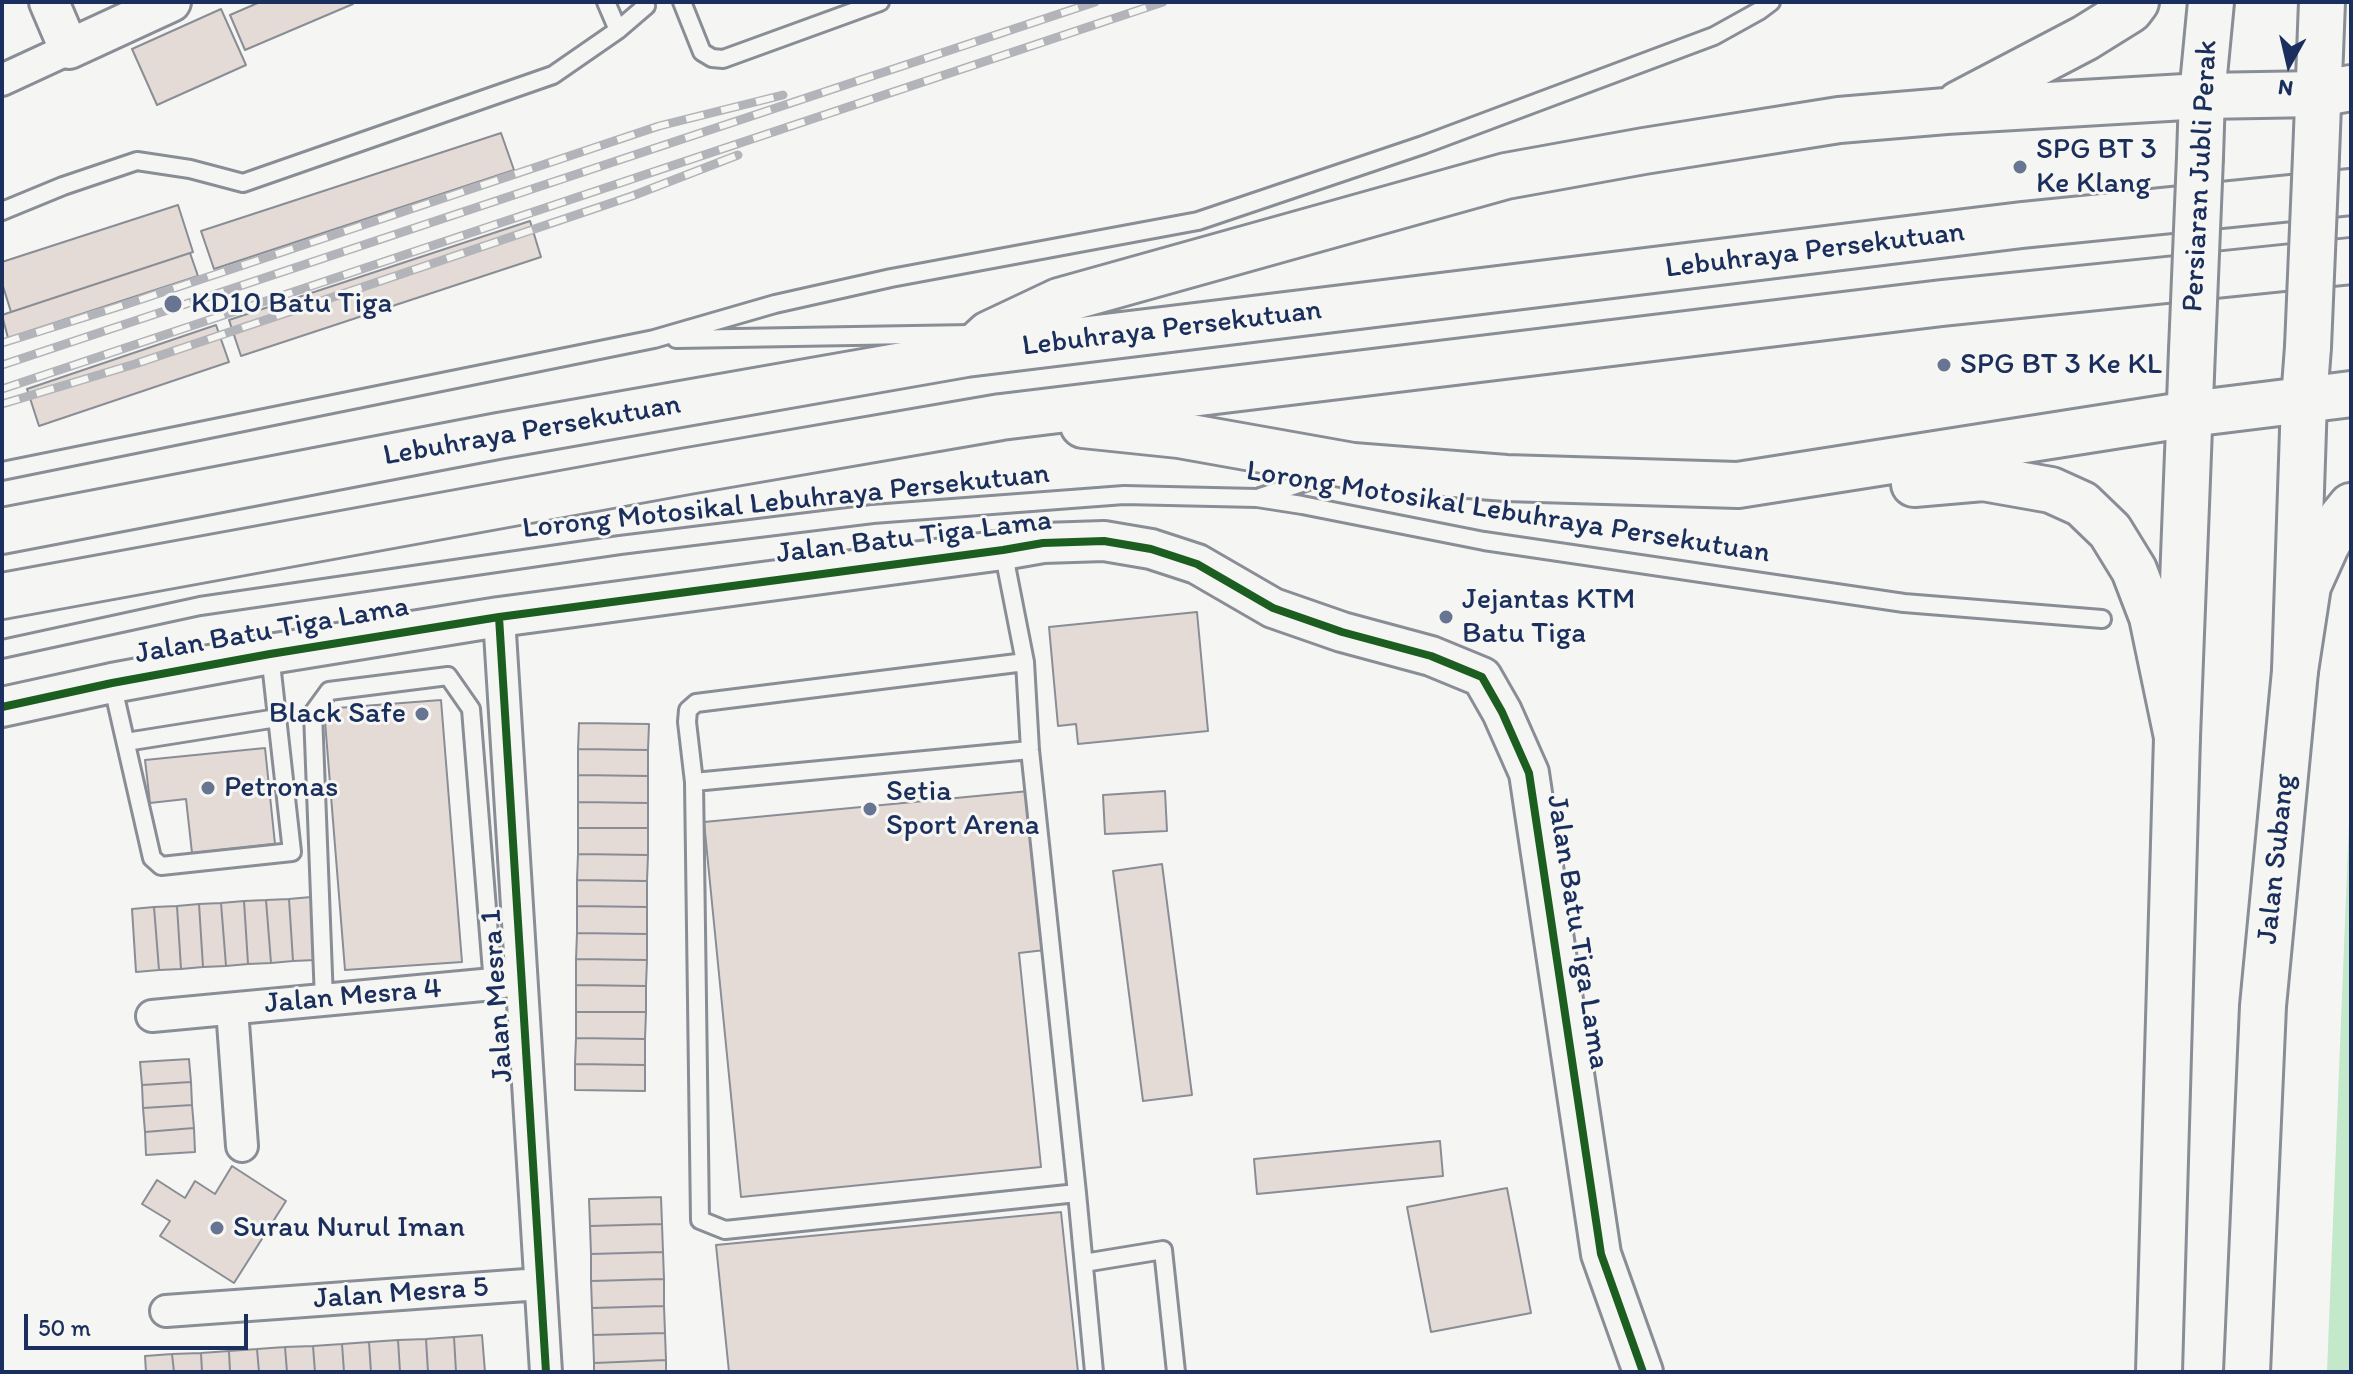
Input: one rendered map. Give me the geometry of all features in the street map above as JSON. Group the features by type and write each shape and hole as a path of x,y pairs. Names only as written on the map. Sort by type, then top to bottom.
{"main road":[{"path":"1946,111 2085,38 2130,10 2136,2"},
{"name":"Persiaran Jubli Perak","path":"2190,414 2202,96 2211,2"},
{"path":"977,344 1059,301 1506,176 1839,120 2202,96 2335,91 2322,2"},
{"name":"Jalan Subang","path":"2247,1372 2263,1006 2295,671 2316,156 2335,91"},
{"name":"Lebuhraya Persekutuan","path":"2,531 977,344 2007,227 2351,192"},
{"path":"2,596 1001,417 1942,303 2351,261"},
{"path":"1738,485 2190,414 2351,394"},
{"path":"2159,1372 2177,737 2190,414"},
{"path":"1001,417 1179,435 1353,466 1506,478 1738,485 1924,484 1983,478 2051,490 2082,504 2110,531 2134,570 2152,617 2177,737"},
{"path":"2295,671 2308,586 2326,546 2351,506"}],"street":[{"path":"49,2 69,49"},
{"path":"2,80 171,2"},
{"name":"Jalan Batu Tiga Lama","path":"2,707 270,654 499,617 1043,543 1104,541 1151,549 1197,564 1273,608 1342,632 1431,656 1482,677 1502,712 1529,773 1601,1254 1643,1372"},
{"name":"Jalan Mesra 1","path":"499,617 507,981 540,1284 546,1372"},
{"name":"Jalan Mesra 4","path":"152,1016 507,981"},
{"name":"Jalan Mesra 4","path":"232,1009 242,1146"},
{"name":"Jalan Mesra 5","path":"166,1311 540,1284"}],"lane":[{"path":"606,2 618,30"},
{"path":"682,2 702,52 712,58 723,59 880,2"},
{"path":"2,471 654,339 775,304 891,278 1198,221 1423,145 1714,36 1771,2"},
{"path":"2,211 137,161 190,169 243,183 553,75 618,30 649,3"},
{"path":"654,339 977,344"},
{"path":"1257,498 1353,466"},
{"name":"Lorong Motosikal Lebuhraya Persekutuan","path":"2,649 200,606 620,545 873,514 1124,495 1257,498 1484,541 1889,601 2102,619"},
{"path":"1003,550 1025,662 1030,750 1094,1372"},
{"path":"112,683 152,858 161,866 292,852 270,654"},
{"path":"1025,662 696,703 688,710 694,782 700,1220 725,1230 1077,1193"},
{"path":"324,1000 313,713 329,691 448,676 471,709 507,981"},
{"path":"126,742 277,718"},
{"path":"694,782 1030,750"},
{"path":"1084,1263 1163,1250 1176,1372"}],"green space":[{"path":"2351,772 2351,1372 2327,1372"}],"building":[{"path":"260,2 353,4 245,50 230,15"},
{"path":"221,9 246,65 157,105 132,49"},
{"path":"501,133 514,170 214,269 201,231"},
{"path":"178,205 193,252 11,312 2,283 2,262"},
{"path":"530,221 541,257 241,356 229,320"},
{"path":"190,253 198,276 8,338 2,315"},
{"path":"216,325 229,362 39,426 27,389"},
{"path":"1197,612 1208,731 1078,744 1076,724 1058,726 1049,627"},
{"path":"441,700 462,962 345,970 324,709"},
{"path":"579,723 649,724 648,750 578,749"},
{"path":"265,748 275,844 192,853 186,799 150,803 145,760"},
{"path":"578,749 648,750 648,776 578,775"},
{"path":"578,775 648,776 648,803 578,802"},
{"path":"1029,791 1045,950 1019,953 1041,1167 741,1197 704,822"},
{"path":"1165,791 1167,831 1105,834 1103,795"},
{"path":"578,802 648,803 648,828 578,828"},
{"path":"578,828 648,828 648,855 578,854"},
{"path":"578,854 648,855 647,881 577,880"},
{"path":"1162,864 1192,1095 1143,1101 1113,871"},
{"path":"577,880 647,881 647,907 577,906"},
{"path":"311,897 315,960 293,961 289,899"},
{"path":"289,899 293,961 271,963 266,900"},
{"path":"266,900 271,963 248,964 244,901"},
{"path":"244,901 248,964 226,966 221,903"},
{"path":"221,903 226,966 203,967 199,904"},
{"path":"199,904 203,967 181,969 177,906"},
{"path":"177,906 181,969 159,970 154,907"},
{"path":"577,906 647,907 647,934 577,933"},
{"path":"154,907 159,970 136,972 132,909"},
{"path":"577,933 647,934 647,960 576,959"},
{"path":"576,959 647,960 646,986 576,985"},
{"path":"576,985 646,986 646,1012 576,1012"},
{"path":"576,1012 646,1012 645,1039 576,1038"},
{"path":"576,1038 645,1039 645,1065 575,1064"},
{"path":"189,1059 191,1082 142,1085 140,1062"},
{"path":"575,1064 645,1065 645,1091 575,1090"},
{"path":"191,1082 192,1105 143,1108 142,1085"},
{"path":"192,1105 194,1128 145,1132 143,1108"},
{"path":"194,1128 195,1152 146,1155 145,1132"},
{"path":"1440,1141 1443,1176 1257,1194 1254,1159"},
{"name":"Surau Nurul Iman","path":"232,1166 286,1201 234,1283 160,1236 170,1221 142,1204 157,1180 185,1198 195,1181 215,1194"},
{"path":"1507,1188 1531,1313 1431,1332 1407,1207"},
{"path":"661,1197 662,1224 590,1226 589,1199"},
{"path":"1061,1212 1078,1372 729,1372 716,1245"},
{"path":"662,1224 663,1252 591,1254 590,1226"},
{"path":"663,1252 664,1279 591,1281 591,1254"},
{"path":"664,1279 664,1306 592,1308 591,1281"},
{"path":"664,1306 665,1333 593,1335 592,1308"},
{"path":"665,1333 666,1360 594,1363 593,1335"},
{"path":"482,1335 485,1372 456,1372 454,1337"},
{"path":"454,1337 456,1372 428,1372 426,1339"},
{"path":"426,1339 428,1372 400,1372 398,1340"},
{"path":"398,1340 400,1372 371,1372 369,1342"},
{"path":"369,1342 371,1372 344,1372 342,1344"},
{"path":"342,1344 344,1372 315,1372 313,1346"},
{"path":"313,1346 315,1372 287,1372 285,1347"},
{"path":"285,1347 287,1372 259,1372 257,1349"},
{"path":"257,1349 259,1372 230,1372 229,1351"},
{"path":"229,1351 230,1372 202,1372 201,1353"},
{"path":"201,1353 202,1372 174,1372 172,1354"},
{"path":"172,1354 174,1372 146,1372 145,1356"},
{"path":"666,1360 666,1372 594,1372 594,1363"}],"railway":[{"path":"2,365 1095,2"},
{"path":"2,389 1163,2"},
{"path":"2,343 659,126 783,95"},
{"path":"2,404 135,364 632,196 738,155"}],"cycle path":[{"path":"2,707 270,654 499,617 1043,543 1104,541 1151,549 1197,564 1273,608 1342,632 1431,656 1482,677 1502,712 1529,773 1601,1254 1643,1372"},
{"path":"499,617 546,1372"}],"place":[{"name":"SPG BT 3 Ke Klang","path":"2020,167"},
{"name":"KD10 Batu Tiga","path":"173,304"},
{"name":"SPG BT 3 Ke KL","path":"1944,365"},
{"name":"Jejantas KTM Batu Tiga","path":"1446,617"},
{"name":"Black Safe","path":"422,714"},
{"name":"Petronas","path":"208,788"},
{"name":"Setia Sport Arena","path":"870,809"},
{"name":"Surau Nurul Iman","path":"217,1228"}]}
